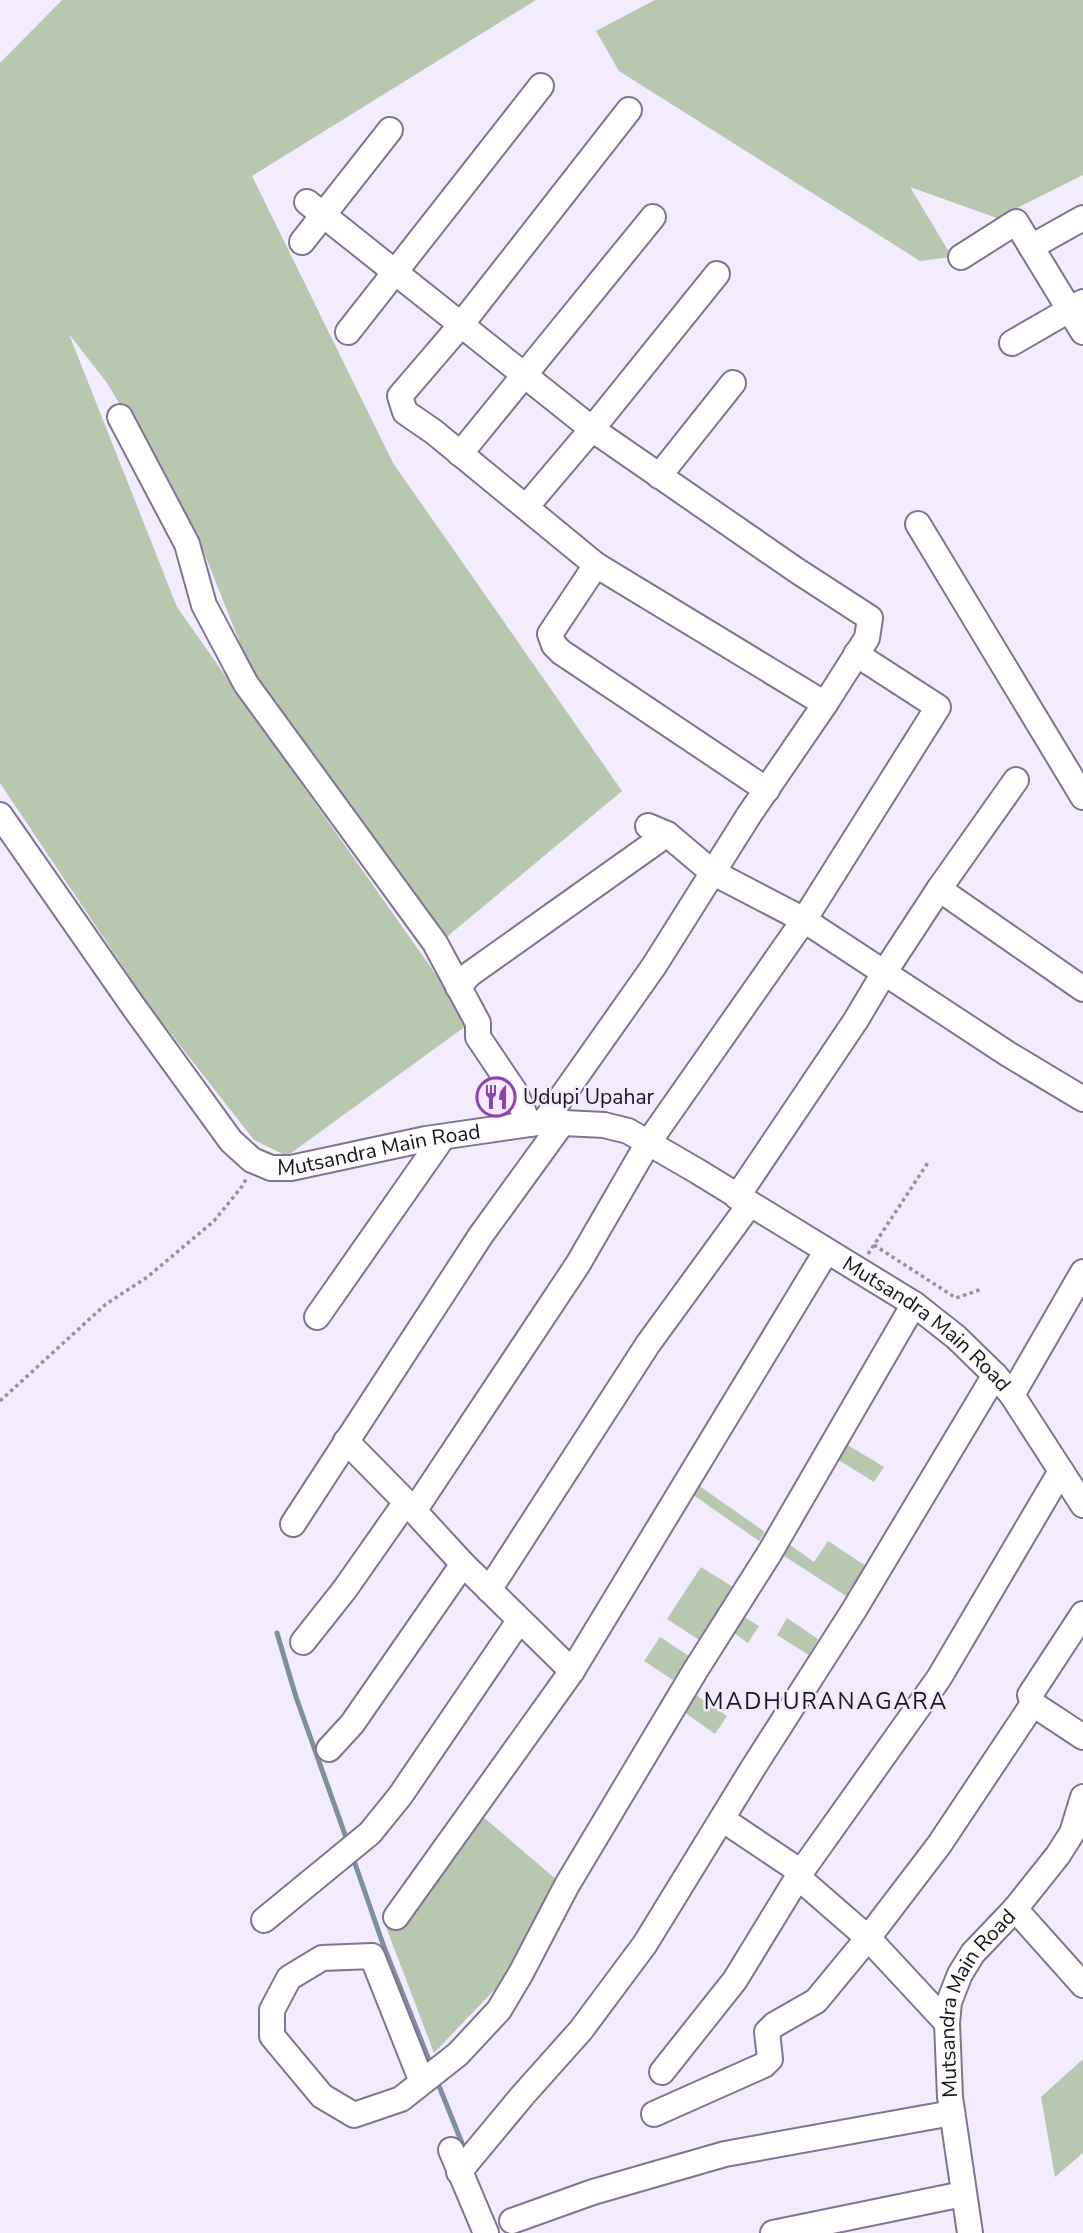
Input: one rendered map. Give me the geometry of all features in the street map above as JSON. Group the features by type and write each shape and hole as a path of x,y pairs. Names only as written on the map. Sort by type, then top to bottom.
{"street":[{"path":"348,332 541,86"},
{"path":"629,110 460,326 400,396 405,412 596,565 825,704"},
{"path":"302,242 315,209 390,131"},
{"path":"293,1524 481,1235 545,1123 646,977 712,872 825,704 867,638 870,618 592,429 315,209"},
{"path":"460,454 653,218"},
{"path":"1031,247 1083,218"},
{"path":"961,257 1016,222 1031,247 1076,306 1083,332"},
{"path":"526,507 717,274"},
{"path":"1012,343 1076,306"},
{"path":"659,476 733,383"},
{"path":"120,417 187,544 205,605 246,684 435,943 478,1023 478,1037 515,1092 545,1123"},
{"path":"918,524 1083,797"},
{"path":"596,565 550,634 554,645 767,790"},
{"path":"303,1642 410,1506 578,1264 648,1143 804,920 938,707 856,654"},
{"path":"489,1590 744,1200 884,973 1016,780"},
{"name":"Mutsandra Main Road","path":"0,815 149,1029 232,1141 252,1160 271,1168 291,1168 443,1137 545,1123 604,1125 628,1131 914,1304 956,1337 1012,1395 1061,1471 1080,1495"},
{"path":"458,987 470,974 658,830 712,872 804,920 884,973 1082,1095"},
{"path":"939,889 1083,989"},
{"path":"317,1317 443,1137"},
{"path":"396,1917 572,1671 826,1252"},
{"path":"1012,1395 1080,1281"},
{"path":"422,2082 372,1956 322,1958 289,1978 272,2010 272,2036 322,2096 354,2115 401,2099 458,2054 499,2010 568,1885 695,1671 775,1544 914,1304"},
{"path":"486,2233 455,2161 523,2095 581,2030 645,1944 855,1610 995,1375"},
{"path":"346,1441 519,1621 572,1671"},
{"path":"662,2072 735,1980 800,1875 939,1678 1061,1471"},
{"path":"329,1749 352,1724 463,1564"},
{"path":"1083,1614 1030,1695 1033,1704 1083,1737"},
{"path":"264,1920 370,1833 400,1796 519,1621"},
{"path":"654,2114 764,2065 770,2059 767,2032 774,2025 816,2001 868,1938 939,1845 1033,1704"},
{"name":"Mutsandra Main Road","path":"970,2233 952,2113 947,2023 949,2002 960,1974 974,1954 1015,1909 1065,1844 1072,1833 1083,1797"},
{"path":"722,1819 800,1875 868,1938 947,2023"},
{"path":"1015,1909 1083,1985"},
{"path":"512,2221 593,2192 725,2154 952,2113"},
{"path":"773,2233 963,2194"}],"path":[{"path":"0,1401 106,1304 146,1278 214,1221 244,1184 252,1160"},
{"path":"857,1271 929,1161"},
{"path":"874,1245 956,1298 982,1289"}],"green space":[{"path":"62,0 536,0 252,176 393,463 622,791 443,940 256,683 195,530 107,383 69,334 177,607 470,1023 287,1156 254,1140 150,1007 0,783 0,63"},
{"path":"655,0 1083,0 1083,175 997,218 910,187 952,257 920,261 619,71 596,31"},
{"path":"846,1444 884,1467 874,1482 837,1459"},
{"path":"698,1485 765,1532 759,1541 692,1494"},
{"path":"828,1541 866,1566 846,1596 781,1554 786,1542 814,1562"},
{"path":"701,1567 733,1587 699,1640 667,1619"},
{"path":"744,1617 759,1626 748,1643 734,1633"},
{"path":"787,1618 818,1639 809,1655 777,1635"},
{"path":"660,1637 689,1656 673,1680 644,1661"},
{"path":"696,1695 727,1716 715,1734 684,1712"},
{"path":"468,1804 557,1880 497,1987 434,2053 383,1919"},
{"path":"1083,2059 1083,2153 1055,2177 1041,2097"}],"waterway":[{"path":"277,1633 296,1697 348,1843"},
{"path":"352,1855 384,1947 431,2065"},
{"path":"437,2081 466,2153"}],"place":[{"name":"Udupi Upahar","path":"496,1097"}],"district":[{"name":"MADHURANAGARA","path":"826,1701"}]}
